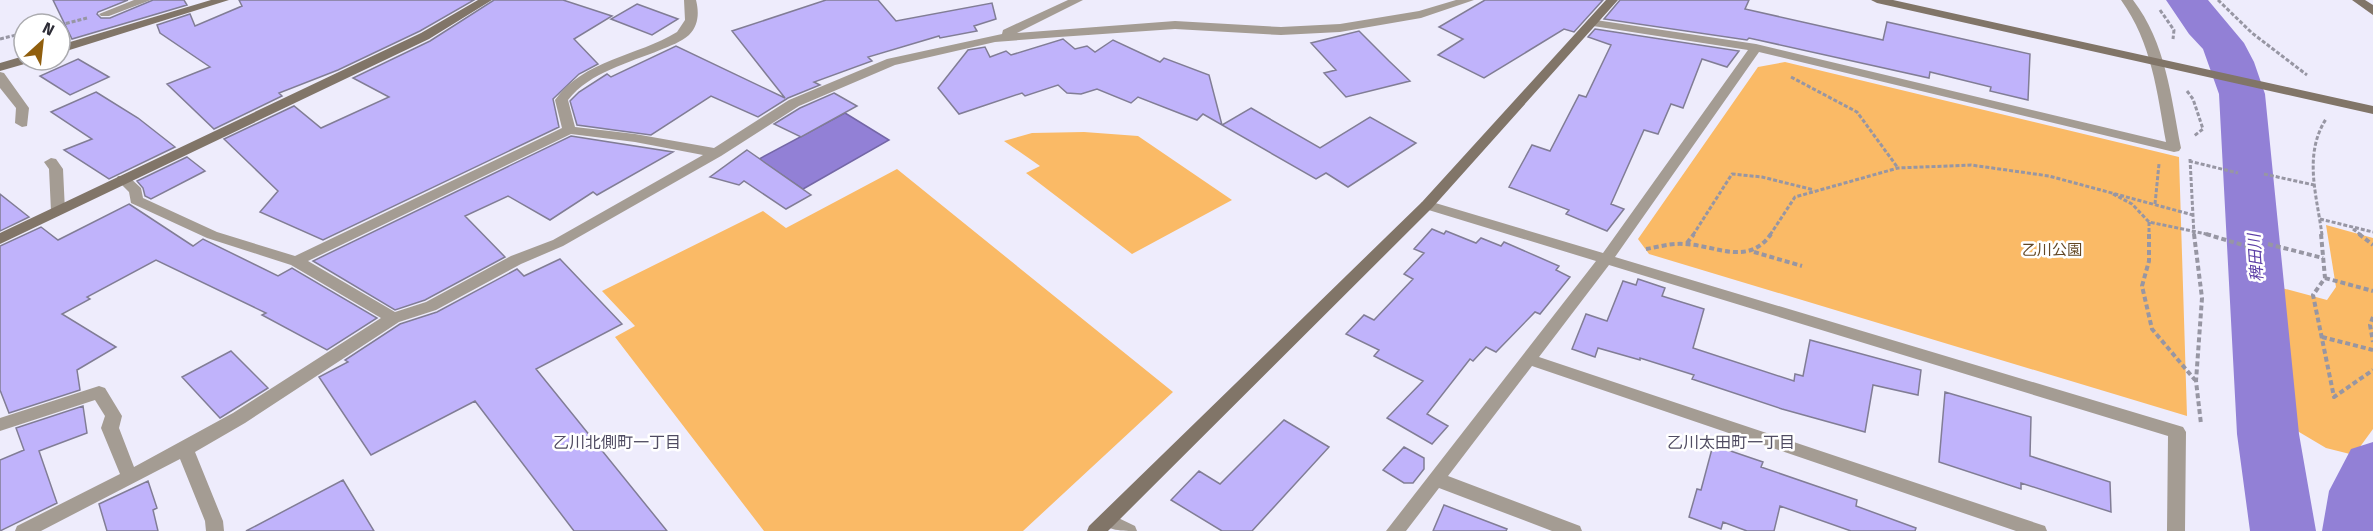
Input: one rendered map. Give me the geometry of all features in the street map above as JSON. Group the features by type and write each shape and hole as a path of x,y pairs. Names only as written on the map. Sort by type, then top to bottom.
{"street":[{"path":"105,14 145,0"},
{"path":"72,45 223,0"},
{"path":"0,239 425,36 486,0"},
{"path":"569,130 561,100 565,93 575,84 641,55 685,32 692,20 690,0"},
{"path":"995,38 1077,0"},
{"path":"24,531 185,449 273,398 393,318 431,306 516,260 558,243 716,153 794,103 891,62 995,38 1175,25 1281,31 1340,28 1421,14 1468,0"},
{"path":"1102,526 1427,205 1612,0"},
{"path":"1877,0 2373,110"},
{"path":"1593,22 1756,48 2174,148 2157,62 2144,27 2127,0"},
{"path":"2358,0 2373,11"},
{"path":"1395,531 1606,259 1756,48"},
{"path":"1,81 23,108 22,123"},
{"path":"296,261 569,130 595,132 716,153"},
{"path":"51,162 56,169 58,211"},
{"path":"123,179 136,191 136,200 212,235 296,261 393,318"},
{"path":"1427,205 2177,432 2176,531"},
{"path":"1528,359 2038,531"},
{"path":"0,425 99,392 114,416 110,428 130,478"},
{"path":"185,449 214,520 215,531"},
{"path":"1436,479 1573,531"},
{"path":"1102,526 1128,531"}],"path":[{"path":"2218,0 2252,33 2313,79"},
{"path":"1789,76 1857,112 1898,168"},
{"path":"2186,90 2193,99 2203,129 2189,140"},
{"path":"2331,114 2320,127 2313,149 2314,185 2320,219 2325,278 2313,295 2334,397 2373,370"},
{"path":"2190,151 2193,231 2202,298 2196,381 2201,424"},
{"path":"2155,204 2159,159"},
{"path":"2180,160 2238,173"},
{"path":"1753,252 1767,240 1784,208 1795,197 1898,168 1971,165 2013,169 2105,189 2193,215"},
{"path":"1687,243 1701,226 1732,174 1743,173 1789,186 1815,190"},
{"path":"2264,174 2314,185"},
{"path":"2105,189 2132,204 2149,222 2193,231 2246,246"},
{"path":"2320,219 2373,232"},
{"path":"2149,222 2149,261 2142,286 2152,328 2173,357 2196,381"},
{"path":"2350,226 2373,244"},
{"path":"1640,250 1687,243 1729,253 1753,252 1802,267"},
{"path":"2268,244 2323,258"},
{"path":"2325,278 2373,291"},
{"path":"2373,317 2370,325 2373,342"},
{"path":"2322,337 2373,350"}],"green space":[{"name":"乙川公園","path":"1785,62 2179,157 2187,416 1649,254 1638,239 1758,67"},
{"path":"1084,132 1138,136 1232,200 1132,254 1026,173 1040,166 1004,141 1032,133"},
{"path":"897,169 1173,392 1023,531 764,531 615,337 635,326 602,291 763,211 786,228"},
{"path":"2326,225 2373,238 2373,429 2354,455 2326,448 2294,429 2278,287 2327,300 2336,287"}],"shaded area":[{"path":"845,113 889,140 803,189 759,159"}],"building":[{"path":"53,0 128,0 98,12 101,18 110,18 153,0 184,0 187,5 72,39 72,12 59,12"},
{"path":"239,0 474,0 420,31 338,70 279,93 282,96 214,129 167,84 210,67 160,33 157,25 190,14 195,26 242,6"},
{"path":"494,0 563,0 612,16 574,39 598,64 579,74 553,99 559,127 323,240 260,212 278,191 224,139 294,106 321,128 389,97 353,78 430,41"},
{"path":"826,0 878,0 896,21 992,3 996,19 974,26 977,31 940,38 939,36 868,57 872,61 814,82 820,85 788,98 758,117 711,96 651,135 577,125 570,101 579,92 607,74 611,77 676,46 785,98 732,31"},
{"path":"1485,0 1603,0 1574,32 1564,29 1484,78 1438,55 1463,39 1439,27"},
{"path":"1620,0 1749,0 1745,9 1883,40 1887,22 2030,54 2028,100 1990,91 1991,87 1930,72 1929,78 1749,38 1747,40 1604,19"},
{"path":"637,4 678,19 652,35 611,19"},
{"path":"1595,29 1739,51 1727,67 1702,59 1683,108 1671,104 1658,134 1644,130 1611,204 1624,209 1607,231 1566,214 1569,210 1509,187 1532,145 1550,151 1579,95 1586,97 1611,45 1588,37"},
{"path":"1359,31 1410,81 1346,97 1324,73 1336,70 1311,43"},
{"path":"1063,39 1075,49 1087,46 1095,52 1113,40 1160,62 1164,58 1209,75 1222,125 1203,114 1197,120 1138,97 1131,103 1097,89 1081,94 1067,93 1058,85 1025,96 1022,93 959,114 938,88 968,50 985,47 990,57 1006,51 1011,55"},
{"path":"78,59 109,77 70,95 40,76 49,72 72,72 72,62"},
{"path":"96,92 138,118 175,147 109,179 64,150 92,139 51,112"},
{"path":"834,93 857,106 801,137 774,124 800,108"},
{"path":"1251,108 1320,148 1370,117 1416,143 1348,187 1326,173 1316,179 1222,125"},
{"path":"571,136 673,152 597,195 593,192 550,220 508,196 465,216 505,257 425,300 395,310 313,261"},
{"path":"747,150 811,195 786,209 744,181 739,185 710,177"},
{"path":"187,157 205,171 151,199 145,196 143,188 137,181"},
{"path":"0,194 29,217 0,231"},
{"path":"129,204 193,246 203,239 278,276 292,268 377,318 327,350 262,315 266,313 156,260 87,297 90,299 62,314 116,347 77,370 80,390 9,413 0,390 0,246 41,227 58,240"},
{"path":"1432,229 1444,234 1446,231 1476,243 1481,238 1501,246 1504,242 1559,266 1556,270 1570,277 1540,314 1535,312 1496,352 1486,347 1473,361 1470,359 1427,414 1448,426 1432,444 1387,418 1423,381 1374,356 1379,350 1346,334 1364,315 1374,320 1413,279 1404,274 1424,253 1414,249"},
{"path":"560,259 622,324 536,369 667,531 574,531 475,401 371,455 319,377 348,362 345,360 400,324 437,312 517,269 524,276"},
{"path":"1638,279 1665,288 1662,296 1704,309 1693,348 1794,381 1795,374 1803,376 1810,340 1921,370 1918,395 1873,385 1865,432 1782,409 1692,379 1694,375 1640,358 1640,360 1598,348 1595,357 1572,349 1586,314 1607,321 1623,281 1636,285"},
{"path":"231,351 268,388 220,418 182,377"},
{"path":"1945,392 2031,417 2030,456 2110,482 2111,512 2021,483 2021,489 1939,462"},
{"path":"83,406 87,433 39,451 57,503 0,531 0,460 24,450 16,428"},
{"path":"1284,420 1329,447 1252,531 1222,531 1171,500 1199,471 1220,484"},
{"path":"1713,445 1763,462 1761,467 1857,500 1856,506 1916,528 1915,531 1851,531 1780,506 1774,531 1747,531 1723,522 1721,529 1689,517 1697,489 1701,490"},
{"path":"1404,447 1424,458 1424,469 1413,483 1404,483 1383,470"},
{"path":"343,480 374,531 246,531"},
{"path":"148,481 157,508 153,510 158,531 107,531 99,504"},
{"path":"1444,505 1507,529 1506,531 1433,531"}],"waterway":[{"name":"稗田川","path":"2187,0 2204,25 2222,43 2232,62 2242,94 2268,434 2283,531"},
{"path":"2355,531 2361,491 2373,467"}],"district":[{"name":"乙川北側町一丁目","path":"617,442"},
{"name":"乙川太田町一丁目","path":"1731,442"}]}
